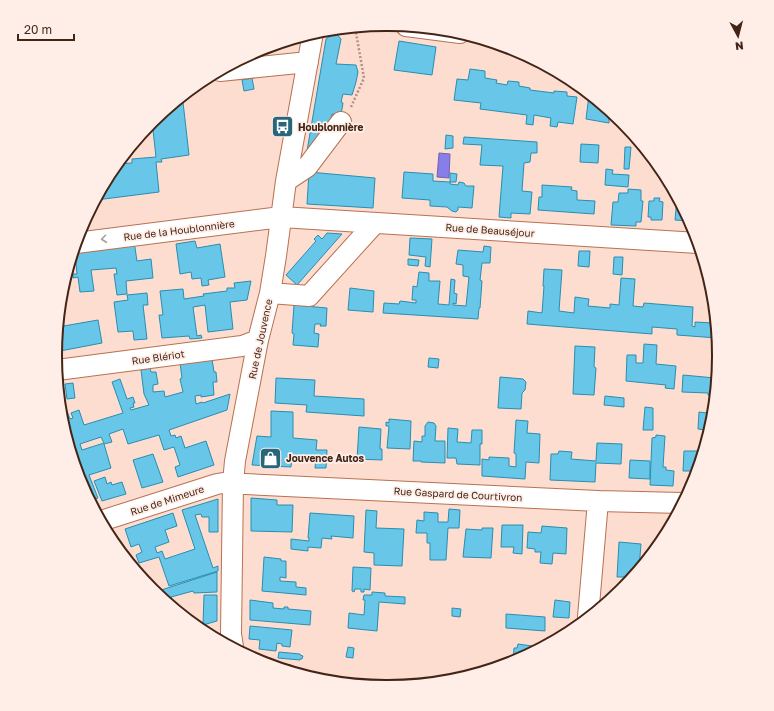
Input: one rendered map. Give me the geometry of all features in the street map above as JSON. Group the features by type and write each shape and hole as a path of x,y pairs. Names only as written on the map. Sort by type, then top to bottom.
{"street":[{"name":"Rue de Jouvence","path":"226,638 235,461 258,340 270,293 286,181 312,40"},
{"path":"233,70 308,62"},
{"path":"286,181 307,167 341,122"},
{"name":"Rue de Beauséjour","path":"281,217 691,243"},
{"name":"Rue de la Houblonnière","path":"83,242 281,217"},
{"path":"270,293 309,296 375,223"},
{"name":"Rue Blériot","path":"63,369 242,346 258,340"},
{"name":"Rue Gaspard de Courtivron","path":"233,483 598,501 676,503"},
{"name":"Rue de Mimeure","path":"107,519 217,484 233,483"},
{"path":"589,610 598,501"}],"path":[{"path":"341,122 352,104 364,78 356,33"}],"shaded area":[{"path":"439,153 450,154 449,178 437,177"}],"building":[{"path":"338,35 341,39 336,64 356,65 358,72 352,95 343,94 341,102 343,103 341,115 332,114 330,122 327,122 324,133 306,157 326,39 330,36"},
{"path":"399,41 436,47 432,75 394,70"},
{"path":"470,69 485,71 485,78 497,80 496,83 507,85 508,81 519,82 519,86 530,88 530,90 554,93 554,91 567,92 567,96 577,97 573,124 558,122 557,127 550,126 551,118 534,115 533,125 526,124 527,115 480,109 481,103 454,100 457,79 468,80"},
{"path":"252,78 254,89 244,91 242,80"},
{"path":"588,101 609,119 609,123 586,119"},
{"path":"183,103 189,155 161,159 162,162 156,162 159,192 103,199 126,163 132,163 132,159 156,157 153,131"},
{"path":"446,135 453,136 453,148 445,149"},
{"path":"464,137 537,142 537,153 531,153 530,162 524,163 522,191 532,192 530,214 511,213 511,218 499,217 503,166 480,165 482,145 463,144"},
{"path":"581,144 599,145 598,163 580,162"},
{"path":"625,147 631,147 629,169 624,169"},
{"path":"606,169 613,170 612,174 629,175 628,187 605,185"},
{"path":"309,172 375,178 373,208 307,204"},
{"path":"404,172 433,174 433,181 450,182 450,184 458,185 459,182 464,183 466,186 474,186 472,208 458,207 456,212 447,207 430,206 430,200 402,198"},
{"path":"450,173 457,174 456,182 450,182"},
{"path":"542,185 572,187 571,190 577,191 577,200 595,201 594,214 538,210 539,197 542,197"},
{"path":"628,189 641,190 641,201 643,201 641,222 636,222 636,226 611,225 613,202 618,202 619,193 628,193"},
{"path":"654,198 660,198 659,201 663,202 662,220 651,220 651,217 648,217 649,201 654,201"},
{"path":"676,208 682,221 675,220"},
{"path":"327,233 342,234 297,285 286,275 316,241 314,239 318,235 322,239"},
{"path":"410,238 432,239 430,267 425,266 426,257 409,255"},
{"path":"134,241 137,261 151,259 153,278 126,281 127,294 117,295 114,274 117,274 116,268 91,270 94,291 80,292 78,277 73,278 73,276 74,274 77,274 76,265 81,247"},
{"path":"195,241 197,248 220,244 225,277 208,280 209,285 202,286 201,278 192,279 191,272 180,274 176,244"},
{"path":"484,246 491,247 490,263 482,263 480,280 482,281 478,319 383,313 384,303 399,304 400,301 416,303 416,300 412,300 413,286 417,287 419,272 429,273 429,281 440,281 438,304 449,305 451,279 455,280 454,293 457,294 456,304 453,303 453,305 466,306 469,277 463,276 463,265 456,264 458,250 483,252"},
{"path":"579,251 590,251 589,267 578,266"},
{"path":"614,257 623,257 622,275 613,274"},
{"path":"408,259 419,260 418,266 408,265"},
{"path":"544,269 562,270 559,311 574,313 575,297 589,299 588,306 610,308 610,304 619,305 621,278 635,279 633,306 643,307 644,303 693,307 692,326 695,327 695,322 710,323 711,338 677,335 677,329 652,327 652,334 527,324 528,311 542,313"},
{"path":"251,281 247,300 230,302 233,329 208,332 205,305 193,307 197,336 201,335 202,338 190,339 189,336 162,338 159,315 163,315 160,291 183,289 184,299 204,296 203,294 227,291 227,288 235,288 234,283"},
{"path":"350,288 374,291 373,312 348,310"},
{"path":"147,293 148,305 143,305 147,339 134,340 133,331 118,332 114,302 128,300 127,295"},
{"path":"294,305 327,308 326,326 315,324 314,333 319,334 318,347 293,345 294,334 292,333"},
{"path":"98,320 102,343 62,351 64,326"},
{"path":"644,344 657,345 656,364 676,366 674,389 665,388 666,385 626,381 627,355 636,355 636,363 643,363"},
{"path":"575,346 595,347 594,367 596,368 594,395 573,394"},
{"path":"429,358 439,359 438,368 428,367"},
{"path":"212,359 217,382 213,382 214,395 201,397 201,395 195,396 196,404 230,394 227,410 169,430 171,436 175,435 176,438 181,436 185,448 206,441 214,465 178,477 175,467 180,465 174,447 164,450 159,435 128,444 123,429 109,434 112,442 104,444 111,468 89,475 98,498 96,499 80,460 68,414 70,419 73,418 71,413 79,410 84,425 123,413 112,382 120,379 127,399 133,397 135,403 133,403 134,407 130,408 131,410 149,405 144,394 141,370 150,368 151,372 156,372 158,384 153,385 153,392 164,391 165,397 183,392 180,379 182,378 180,363","holes":["101,437 104,443 82,450 80,444"]},
{"path":"683,375 711,378 709,395 708,393 682,392"},
{"path":"500,377 523,379 526,382 525,390 522,393 521,409 498,408"},
{"path":"276,378 315,380 314,396 364,399 364,416 306,412 307,405 275,403"},
{"path":"73,383 75,398 67,399 65,384"},
{"path":"605,396 624,398 624,407 604,405"},
{"path":"645,407 653,408 653,430 643,430"},
{"path":"271,411 293,412 293,438 317,440 316,450 327,450 326,468 315,468 316,458 292,457 291,467 252,465 257,436 271,437"},
{"path":"699,412 706,413 702,430 698,429"},
{"path":"389,419 411,421 410,449 387,448 389,426 386,426 386,422 389,423"},
{"path":"516,420 528,421 527,433 540,434 539,463 526,462 525,479 482,476 482,459 489,460 489,457 509,458 509,466 516,467 516,454 514,453"},
{"path":"428,422 434,423 436,426 435,441 445,441 445,463 413,461 414,441 422,442 422,436 425,436 425,426"},
{"path":"359,427 381,429 380,449 382,449 382,460 357,459"},
{"path":"448,428 458,429 457,442 471,443 472,430 482,430 480,465 457,464 456,458 447,458"},
{"path":"656,435 665,436 663,467 666,467 666,470 674,471 673,486 650,485 652,438 656,437"},
{"path":"597,443 622,444 621,464 596,463 595,482 550,480 551,454 558,454 559,451 572,452 571,459 596,461"},
{"path":"684,451 697,451 690,471 683,471"},
{"path":"153,454 163,482 142,488 133,460"},
{"path":"630,460 650,461 650,479 629,478"},
{"path":"105,477 107,484 111,482 112,485 122,482 126,494 102,501 94,481"},
{"path":"251,498 277,500 277,505 293,505 292,532 251,531"},
{"path":"218,499 218,532 209,532 209,517 202,517 201,514 195,515 213,568 218,566 218,571 169,586 159,557 139,563 136,555 142,552 139,544 131,547 125,529 173,513 177,526 165,530 169,542 155,547 157,553 162,551 165,559 195,549 182,510"},
{"path":"449,509 460,510 459,528 448,528 446,560 430,560 430,543 427,543 427,533 416,533 417,520 424,521 424,512 438,513 438,522 448,522"},
{"path":"366,510 377,511 376,528 404,529 402,566 374,565 374,553 364,552"},
{"path":"310,513 354,516 353,538 331,536 332,539 322,538 321,548 308,547 308,551 291,549 291,539 309,541"},
{"path":"502,525 523,525 522,554 513,553 514,547 501,547"},
{"path":"542,526 567,528 566,554 553,553 552,564 540,563 541,552 535,552 535,549 527,548 528,532 541,533"},
{"path":"482,528 493,528 491,558 463,557 466,529 482,530"},
{"path":"619,542 641,544 640,558 624,577 617,577"},
{"path":"264,557 286,561 286,578 280,577 280,581 296,582 296,587 306,588 306,595 262,591"},
{"path":"353,567 371,568 370,590 364,589 364,592 361,592 361,589 355,589 354,592 352,591"},
{"path":"217,572 217,592 194,593 193,591 171,597 163,589"},
{"path":"372,592 385,593 385,596 405,597 405,604 379,602 377,631 348,628 349,613 364,615 364,595 372,595"},
{"path":"204,595 217,595 217,621 206,624 203,622"},
{"path":"250,600 273,603 273,608 284,609 284,607 288,607 288,609 311,611 310,625 250,620"},
{"path":"555,600 570,602 569,618 553,617"},
{"path":"452,608 461,609 460,617 452,616"},
{"path":"506,614 545,617 545,631 506,628"},
{"path":"250,626 292,630 290,647 282,646 282,644 277,643 276,651 259,649 260,640 249,639"},
{"path":"518,644 532,646 514,654 514,648 517,648"},
{"path":"348,647 354,648 353,658 346,657"},
{"path":"279,652 300,654 303,656 300,660 278,658"}],"place":[{"name":"Houblonnière","path":"282,127"},
{"name":"Jouvence Autos","path":"271,458"}]}
